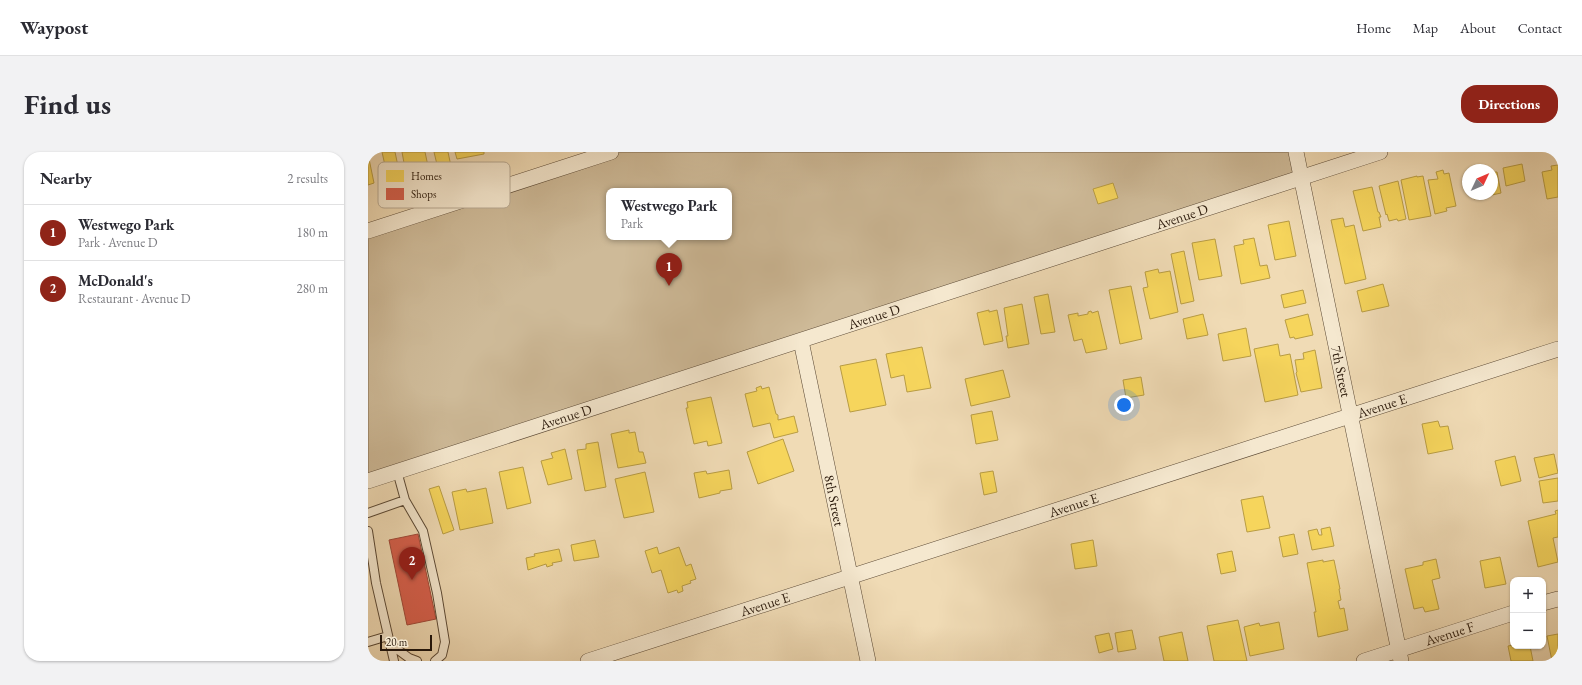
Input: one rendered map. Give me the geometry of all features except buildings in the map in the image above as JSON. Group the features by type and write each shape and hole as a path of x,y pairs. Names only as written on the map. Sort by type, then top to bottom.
{"street":[{"path":"510,184 611,152"},
{"name":"7th Street","path":"1296,152 1400,655"},
{"name":"Avenue D","path":"368,481 1380,152"},
{"path":"368,230 437,208"},
{"name":"8th Street","path":"801,341 868,661"},
{"name":"Avenue E","path":"588,661 1351,417 1558,349"},
{"path":"1546,602 1558,598"},
{"name":"Avenue F","path":"1364,661 1400,655 1510,614"}],"lane":[{"path":"397,471 405,500 423,531 437,593 445,642 442,655 435,661"},
{"path":"368,513 405,500"},
{"path":"368,531 376,583 394,661"},
{"path":"368,642 389,640 409,658 417,661"}],"shaded area":[{"path":"611,152 1296,152 1301,178 368,481 368,231 439,208 510,208 510,185"}],"place":[{"name":"Westwego Park","path":"669,286"},
{"name":"McDonald's","path":"412,580"}]}
